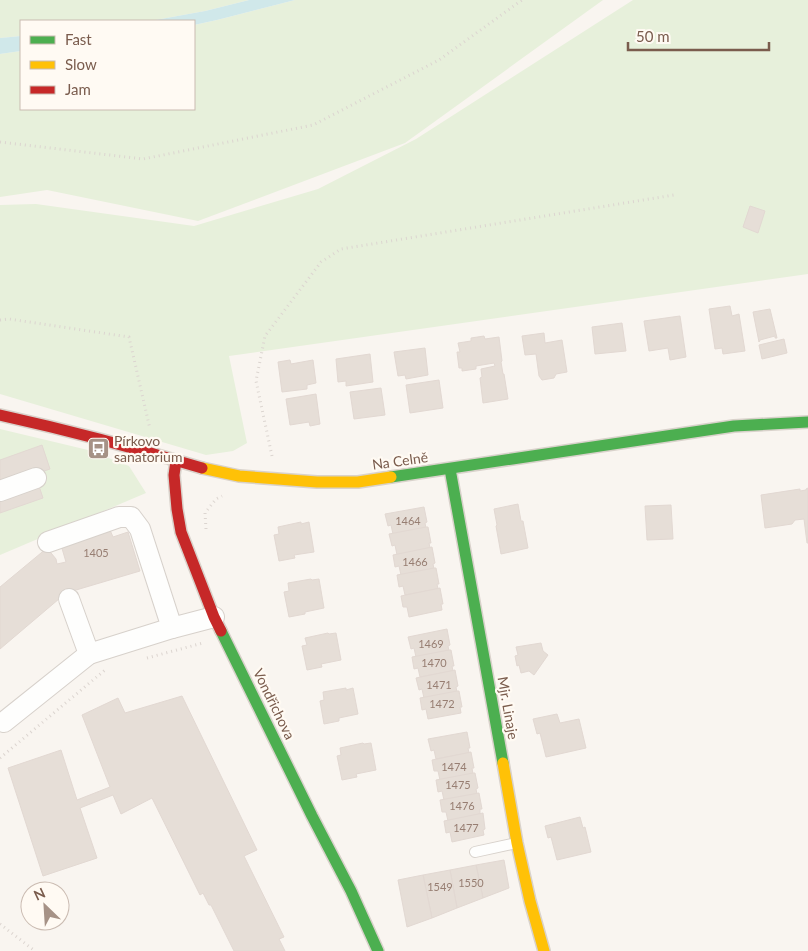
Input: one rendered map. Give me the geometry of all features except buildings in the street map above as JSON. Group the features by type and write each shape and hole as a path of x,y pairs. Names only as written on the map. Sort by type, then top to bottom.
{"street":[{"name":"Na Celně","path":"0,415 55,427 206,469 239,476 317,482 358,482 734,426 808,422"},
{"name":"Vondřichova","path":"176,460 174,475 181,532 214,617 351,891 378,951"},
{"name":"Mjr. Linaje","path":"450,469 517,843 544,951"},
{"path":"0,490 36,478"},
{"path":"48,542 119,517 131,517 140,529 172,628"},
{"path":"69,599 89,654"},
{"path":"4,722 89,654 214,617"}],"lane":[{"path":"475,852 517,843"}],"path":[{"path":"0,142 143,159 313,125 439,60 522,0"},
{"path":"277,479 256,381 265,336 321,262 342,249 674,195"},
{"path":"0,320 9,318 129,337 156,454"},
{"path":"0,924 35,951"}],"green space":[{"path":"0,0 249,0 205,11 156,20 20,20 20,36 0,38"},
{"path":"295,0 603,0 405,143 198,221 47,190 0,197 0,54 20,51 20,110 195,110 195,25"},
{"path":"633,0 808,0 808,274 229,356 247,443 233,451 206,455 0,394 0,205 36,204 194,226 318,189 416,139"},
{"path":"0,429 88,450 129,466 146,493 0,555"}],"water":[{"path":"249,0 295,0 195,25 195,20 156,20 205,11"},
{"path":"20,36 20,51 0,54 0,38"}],"traffic: fast":[{"path":"391,477 734,426 808,422"},
{"path":"450,469 503,763"},
{"path":"221,631 351,891 378,951"}],"traffic: slow":[{"path":"202,468 239,476 317,482 358,482 391,477"},
{"path":"503,763 517,843 544,951"}],"traffic: jam":[{"path":"0,415 152,453 202,468"},
{"path":"176,461 174,475 181,532 221,631"}],"place":[{"name":"Pírkovo sanatorium","path":"98,449"}]}
